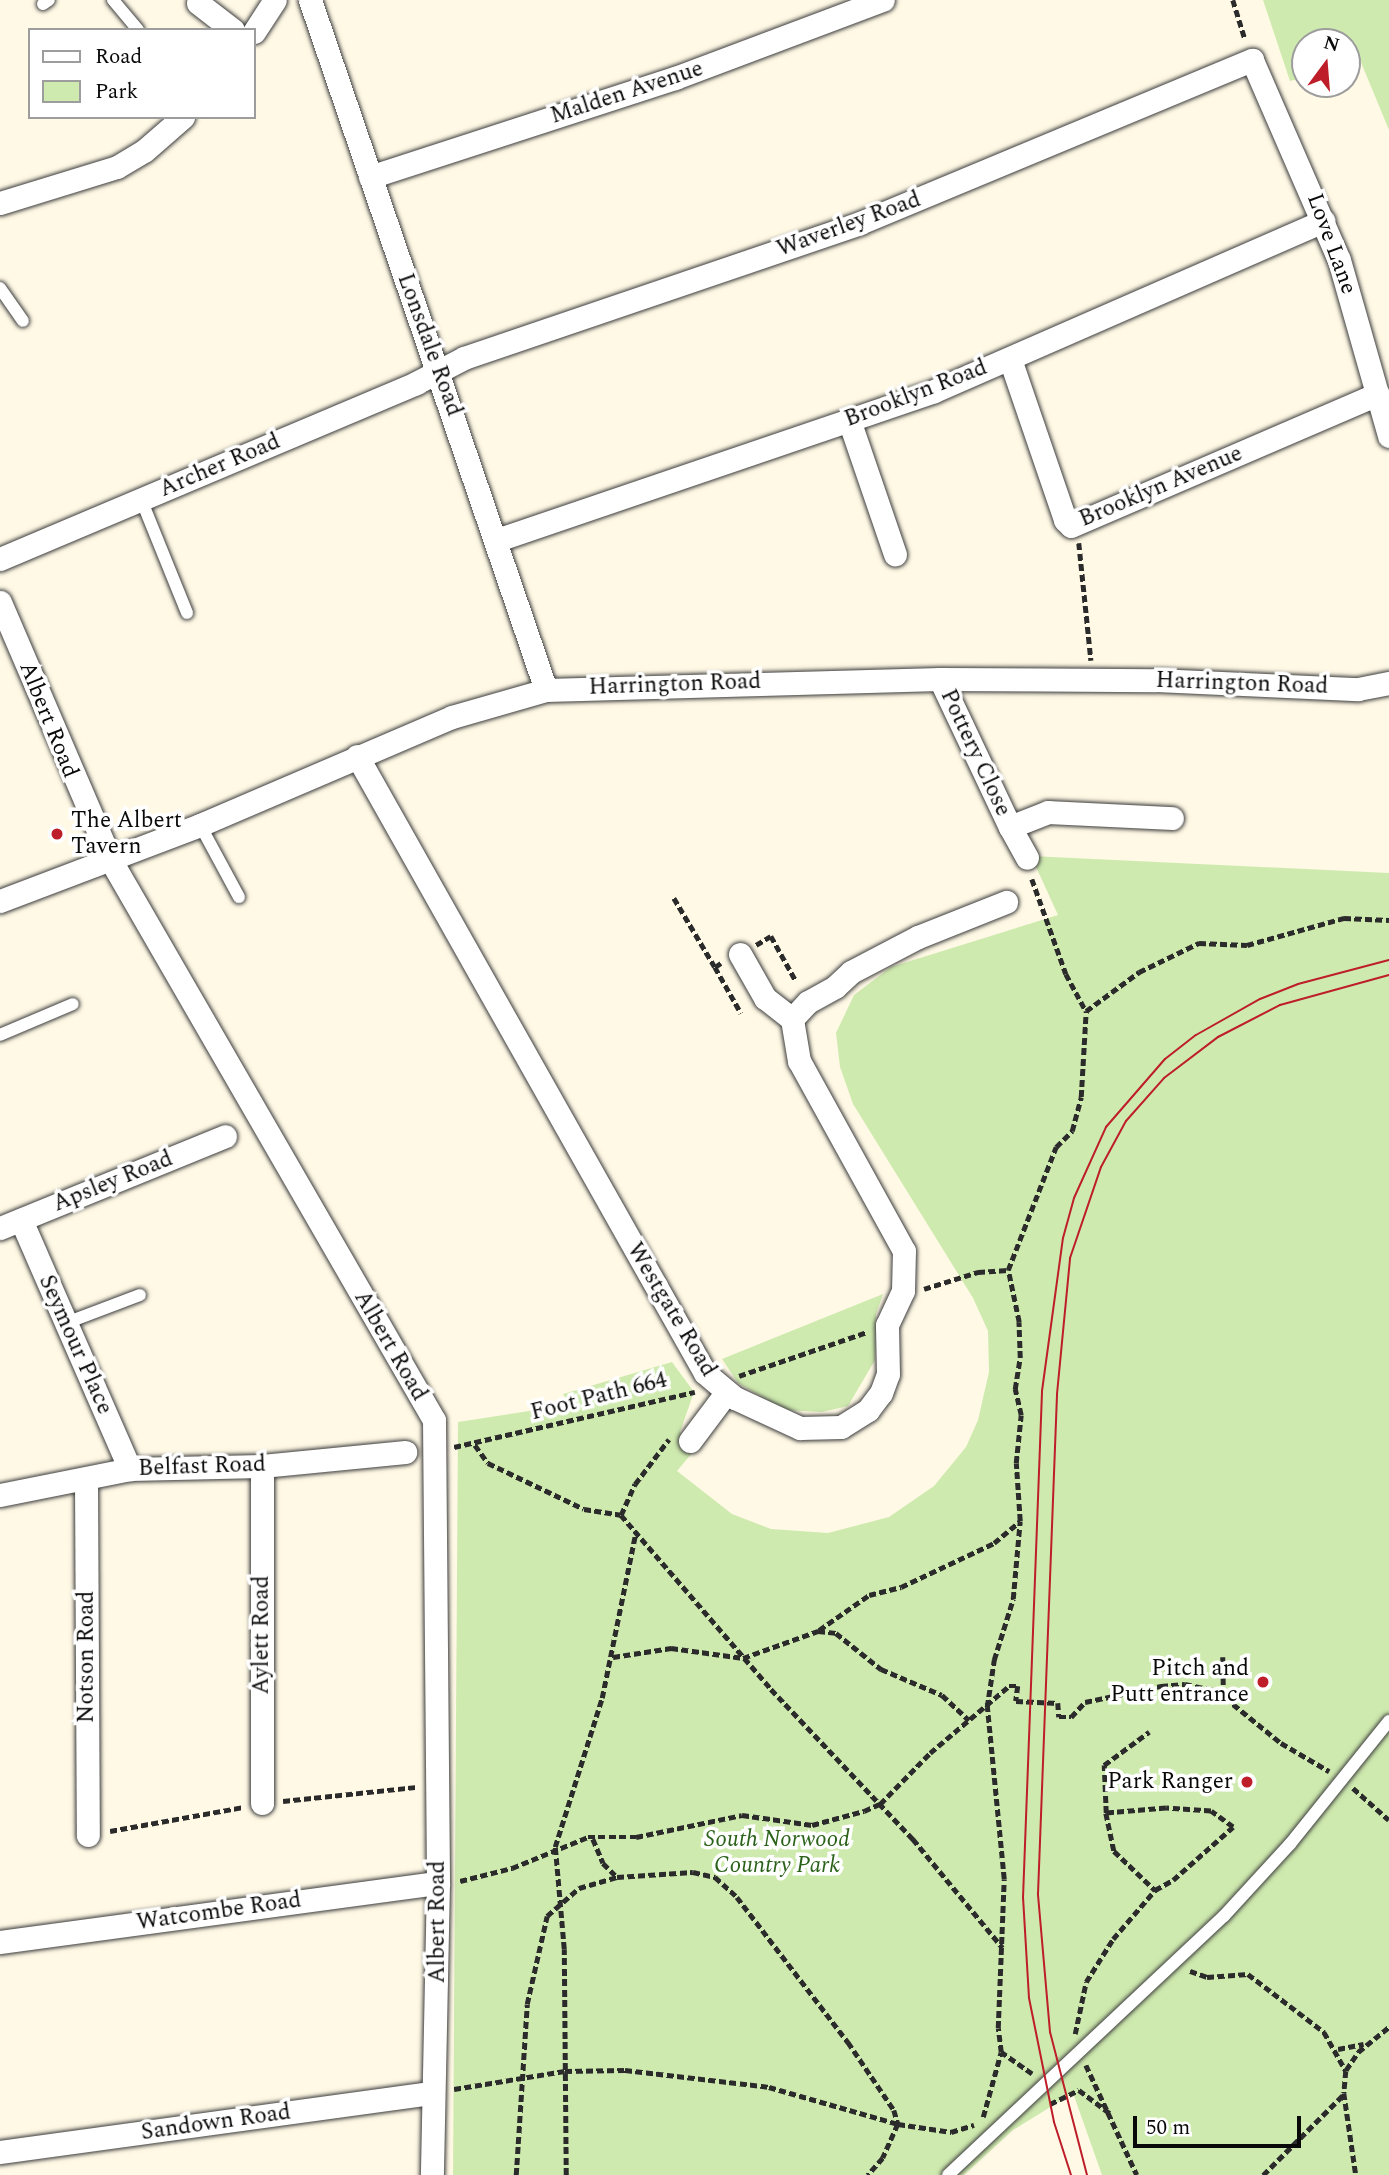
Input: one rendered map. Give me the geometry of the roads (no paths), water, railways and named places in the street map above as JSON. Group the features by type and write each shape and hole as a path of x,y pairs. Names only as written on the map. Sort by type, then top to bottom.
{"street":[{"path":"256,29 275,0"},
{"name":"Lonsdale Road","path":"310,0 498,540 546,690"},
{"name":"Malden Avenue","path":"370,177 675,78 883,0"},
{"path":"198,3 230,28"},
{"name":"Love Lane","path":"1252,60 1324,220 1389,436"},
{"name":"Waverley Road","path":"439,371 494,347 860,223 1252,60"},
{"path":"0,203 117,167 144,151 181,119"},
{"name":"Brooklyn Road","path":"498,540 849,420 1010,359 1324,220"},
{"name":"Brooklyn Avenue","path":"1010,359 1065,520 1077,525 1378,394"},
{"name":"Archer Road","path":"0,559 439,371"},
{"path":"849,420 895,554"},
{"name":"Albert Road","path":"0,602 110,859 257,1121 433,1420 438,1883 432,2175"},
{"name":"Harrington Road","path":"0,901 200,825 452,717 546,690 940,679 1093,679 1357,689 1389,683"},
{"name":"Pottery Close","path":"940,679 1027,858"},
{"name":"Westgate Road","path":"357,756 711,1390 800,1427 841,1427 867,1410 881,1393 888,1374 887,1325 903,1291 904,1251 799,1060 792,1019"},
{"name":"Pottery Close","path":"1010,827 1048,812 1172,818"},
{"path":"740,954 765,998 792,1019 851,972 918,937 1006,902"},
{"name":"Apsley Road","path":"10,1224 225,1136"},
{"name":"Seymour Place","path":"10,1224 66,1323 130,1469"},
{"path":"683,1435 711,1390"},
{"name":"Belfast Road","path":"0,1495 86,1480 130,1469 262,1466 405,1451"},
{"name":"Aylett Road","path":"262,1466 262,1803"},
{"name":"Notson Road","path":"86,1480 88,1835"},
{"name":"Watcombe Road","path":"0,1941 438,1883"},
{"name":"Sandown Road","path":"0,2152 432,2093"}],"lane":[{"path":"113,0 136,28"},
{"path":"0,288 23,321"},
{"path":"141,499 187,612"},
{"path":"200,825 239,897"},
{"path":"0,1035 73,1004"},
{"path":"66,1323 139,1295"},
{"path":"948,2175 1079,2054 1290,1844 1389,1721"}],"tram line":[{"path":"1071,2175 1054,2122 1029,1998 1023,1898 1042,1391 1063,1238 1074,1198 1106,1127 1165,1059 1196,1035 1260,999 1298,984 1389,960"},
{"path":"1087,2175 1050,2032 1038,1894 1057,1394 1070,1258 1101,1167 1126,1121 1164,1078 1218,1037 1280,1005 1389,975"}],"place":[{"name":"The Albert Tavern","path":"57,834"},
{"name":"Pitch and Putt entrance","path":"1263,1682"},
{"name":"Park Ranger","path":"1247,1782"}],"park label":[{"name":"South Norwood Country Park","path":"777,1853"}]}
